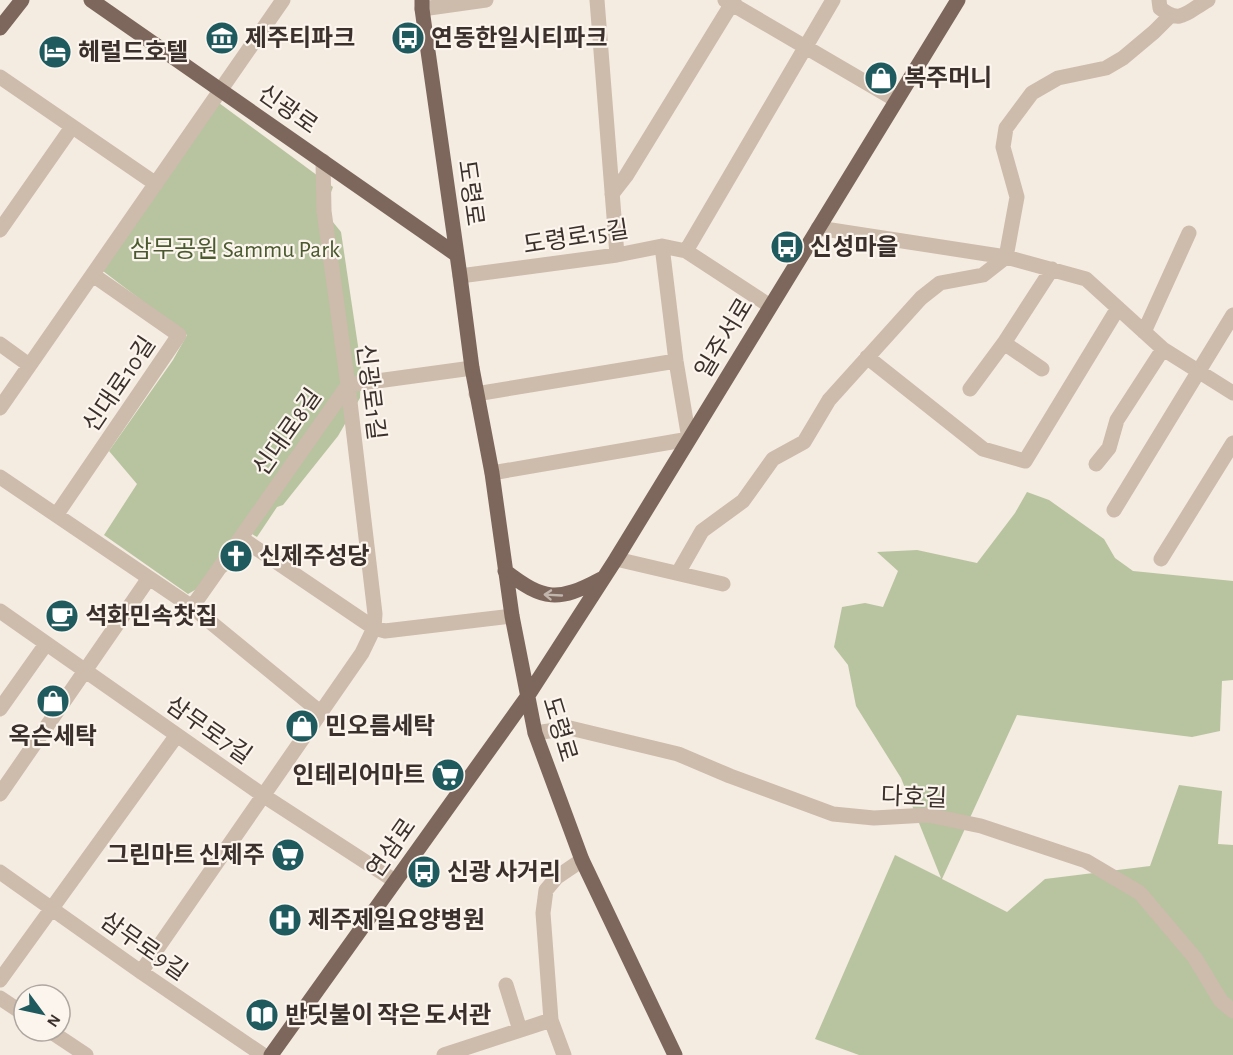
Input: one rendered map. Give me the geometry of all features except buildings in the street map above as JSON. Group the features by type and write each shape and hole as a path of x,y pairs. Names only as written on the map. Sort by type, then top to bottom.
{"main road":[{"path":"0,28 21,0"},
{"name":"신광로","path":"91,0 458,255"},
{"name":"일주서로","path":"527,697 616,559 958,0"},
{"name":"도령로","path":"422,4 476,394 492,473 512,616 535,733 582,860 675,1055"},
{"path":"505,571 534,591 555,596 568,595 582,590 604,578"},
{"name":"연삼로","path":"271,1055 527,697"}],"street":[{"path":"0,408 284,0"},
{"path":"422,4 486,0"},
{"path":"597,0 616,255"},
{"path":"686,251 833,0"},
{"path":"1159,0 1160,8 1170,16 1181,17 1208,0"},
{"path":"612,194 626,176 730,1 805,48 896,100"},
{"path":"678,573 702,531 743,501 773,459 804,442 829,400 921,298 940,283 983,275 1006,257 1017,197 1003,147 1006,128 1032,93 1058,78 1106,68 1123,58 1170,16"},
{"path":"2,83 156,184"},
{"path":"0,230 72,127"},
{"name":"신광로1길","path":"141,972 362,653 374,628 375,614 348,384 324,211 323,161"},
{"path":"818,228 1006,257 1086,279 1163,349 1233,393"},
{"path":"1144,332 1189,233"},
{"name":"도령로15길","path":"662,246 676,361 689,439"},
{"name":"도령로15길","path":"460,276 616,255 662,246 686,251 770,306"},
{"path":"970,388 1004,344 1052,269"},
{"name":"신대로10길","path":"57,514 179,336 93,275"},
{"path":"867,357 983,449 1025,461 1118,308"},
{"path":"1114,510 1233,315"},
{"path":"0,344 29,365"},
{"path":"1004,344 1042,369"},
{"path":"1096,464 1109,448 1117,420 1163,349"},
{"path":"476,394 676,361"},
{"name":"신대로8길","path":"192,607 348,384 472,368"},
{"path":"492,473 689,439"},
{"path":"1161,559 1233,443"},
{"path":"0,477 192,607 320,712"},
{"path":"241,538 374,628 385,631 512,616"},
{"path":"616,559 723,584"},
{"path":"0,794 149,578"},
{"name":"삼무로7길","path":"0,611 264,796 395,881"},
{"path":"1,706 46,644"},
{"name":"다호길","path":"535,733 570,728 678,754 833,814 874,818 928,816 981,826 1086,861 1140,892 1195,958 1221,1001 1233,1011"},
{"path":"0,980 177,735"},
{"path":"564,1055 551,1020 543,913 546,890 557,877 582,860"},
{"name":"삼무로9길","path":"0,872 263,1055"},
{"path":"506,985 520,1030"},
{"path":"444,1055 551,1020"},
{"path":"68,1043 86,1055"}],"green space":[{"name":"삼무공원 Sammu Park","path":"219,103 333,187 324,211 341,232 361,366 360,398 338,436 283,505 277,507 257,537 252,534 231,569 188,594 104,535 137,484 109,451 173,360 187,335 103,271"},
{"path":"1027,492 1049,500 1104,539 1115,558 1133,571 1233,581 1233,680 1222,681 1220,731 1192,737 1017,715 942,879 1007,912 1045,879 1150,866 1179,785 1222,791 1218,844 1233,845 1233,1055 859,1055 815,1039 895,855 941,878 901,778 856,706 848,665 834,647 842,607 865,603 883,607 898,571 877,552 917,550 977,563 1015,513"}],"place":[{"name":"제주티파크","path":"222,38"},
{"name":"연동한일시티파크","path":"408,38"},
{"name":"헤럴드호텔","path":"55,52"},
{"name":"복주머니","path":"881,78"},
{"name":"신성마을","path":"787,247"},
{"name":"신제주성당","path":"236,556"},
{"name":"석화민속찻집","path":"62,616"},
{"name":"옥슨세탁","path":"53,701"},
{"name":"민오름세탁","path":"302,726"},
{"name":"인테리어마트","path":"448,775"},
{"name":"그린마트 신제주","path":"288,855"},
{"name":"신광 사거리","path":"424,872"},
{"name":"제주제일요양병원","path":"285,920"},
{"name":"반딧불이 작은 도서관","path":"262,1015"}]}
